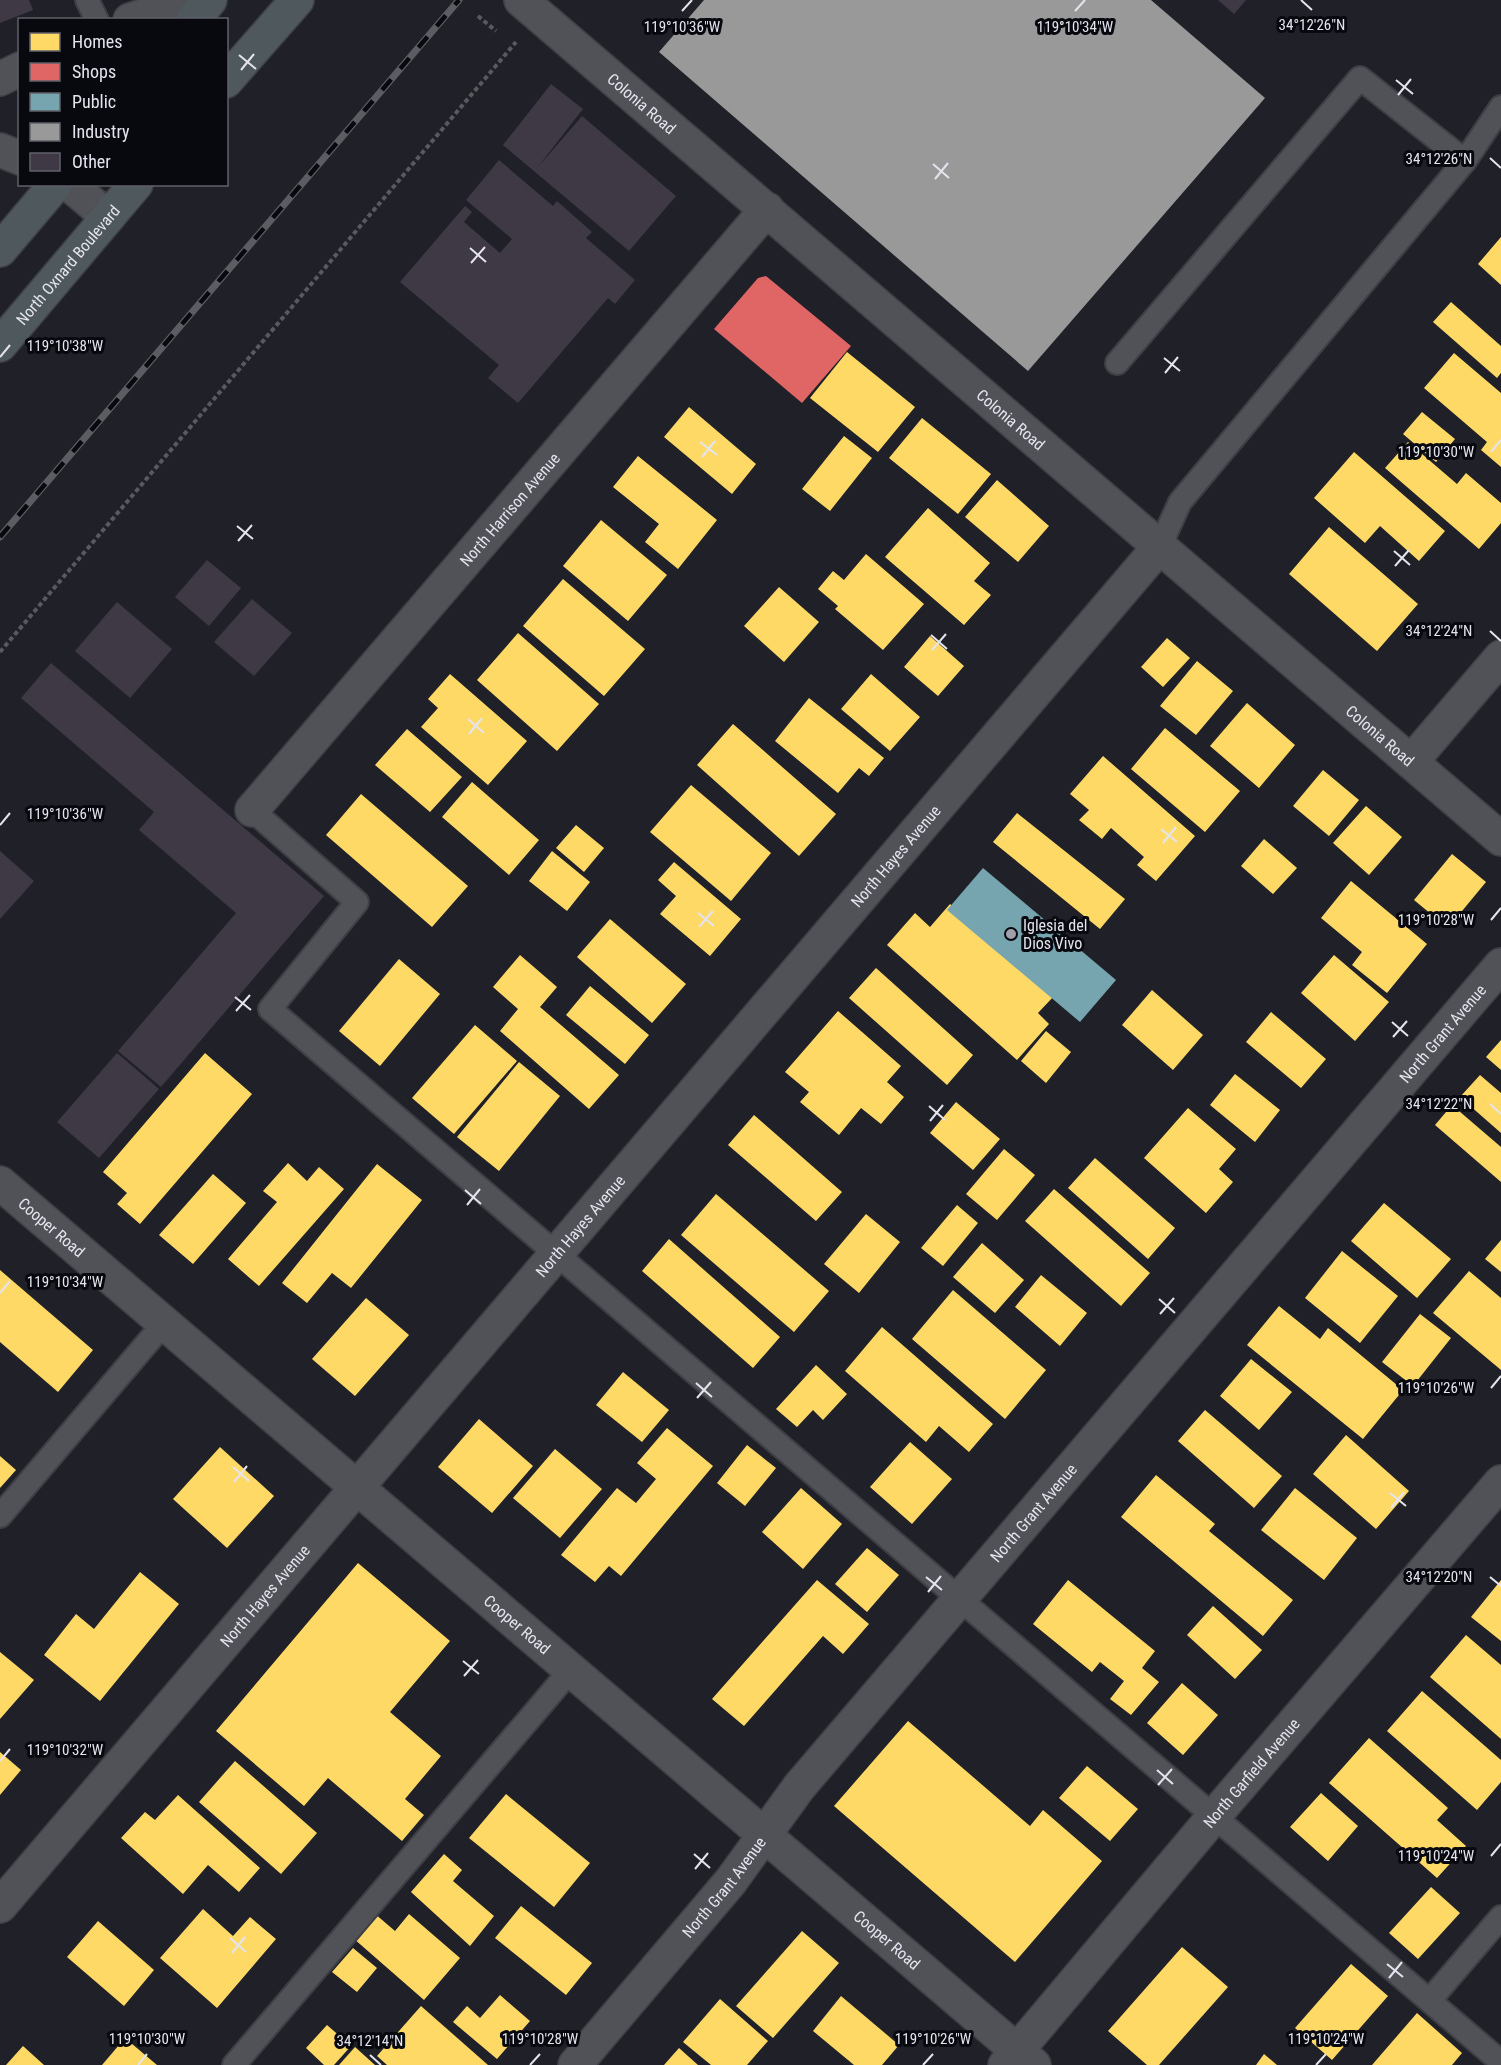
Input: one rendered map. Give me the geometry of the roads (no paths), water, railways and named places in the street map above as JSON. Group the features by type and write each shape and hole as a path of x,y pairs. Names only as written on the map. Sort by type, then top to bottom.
{"main road":[{"path":"196,18 210,0"},
{"path":"228,79 297,0"},
{"path":"0,250 54,186"},
{"name":"North Oxnard Boulevard","path":"0,345 134,186"}],"street":[{"path":"136,18 194,0"},
{"name":"Colonia Road","path":"530,8 1501,839"},
{"path":"0,79 18,70"},
{"path":"0,150 18,157"},
{"path":"71,186 108,217"},
{"name":"North Harrison Avenue","path":"252,810 767,209"},
{"name":"North Hayes Avenue","path":"0,1906 1160,546"},
{"path":"1411,762 1501,657"},
{"name":"North Grant Avenue","path":"574,2065 731,1881 799,1787 1501,964"},
{"name":"Cooper Road","path":"0,1183 358,1487 1019,2060"},
{"name":"North Garfield Avenue","path":"1019,2060 1215,1815 1501,1482"}],"lane":[{"path":"87,0 96,18"},
{"path":"1117,363 1360,78 1465,161"},
{"path":"1160,546 1180,502 1465,161 1501,107"},
{"path":"252,810 357,902 270,1009 1501,2062"},
{"path":"0,1516 165,1322"},
{"path":"234,2065 570,1671"},
{"path":"1430,2000 1501,1917"}],"railway":[{"path":"0,537 459,0"}],"place":[{"name":"Iglesia del Dios Vivo","path":"1011,934"}]}
